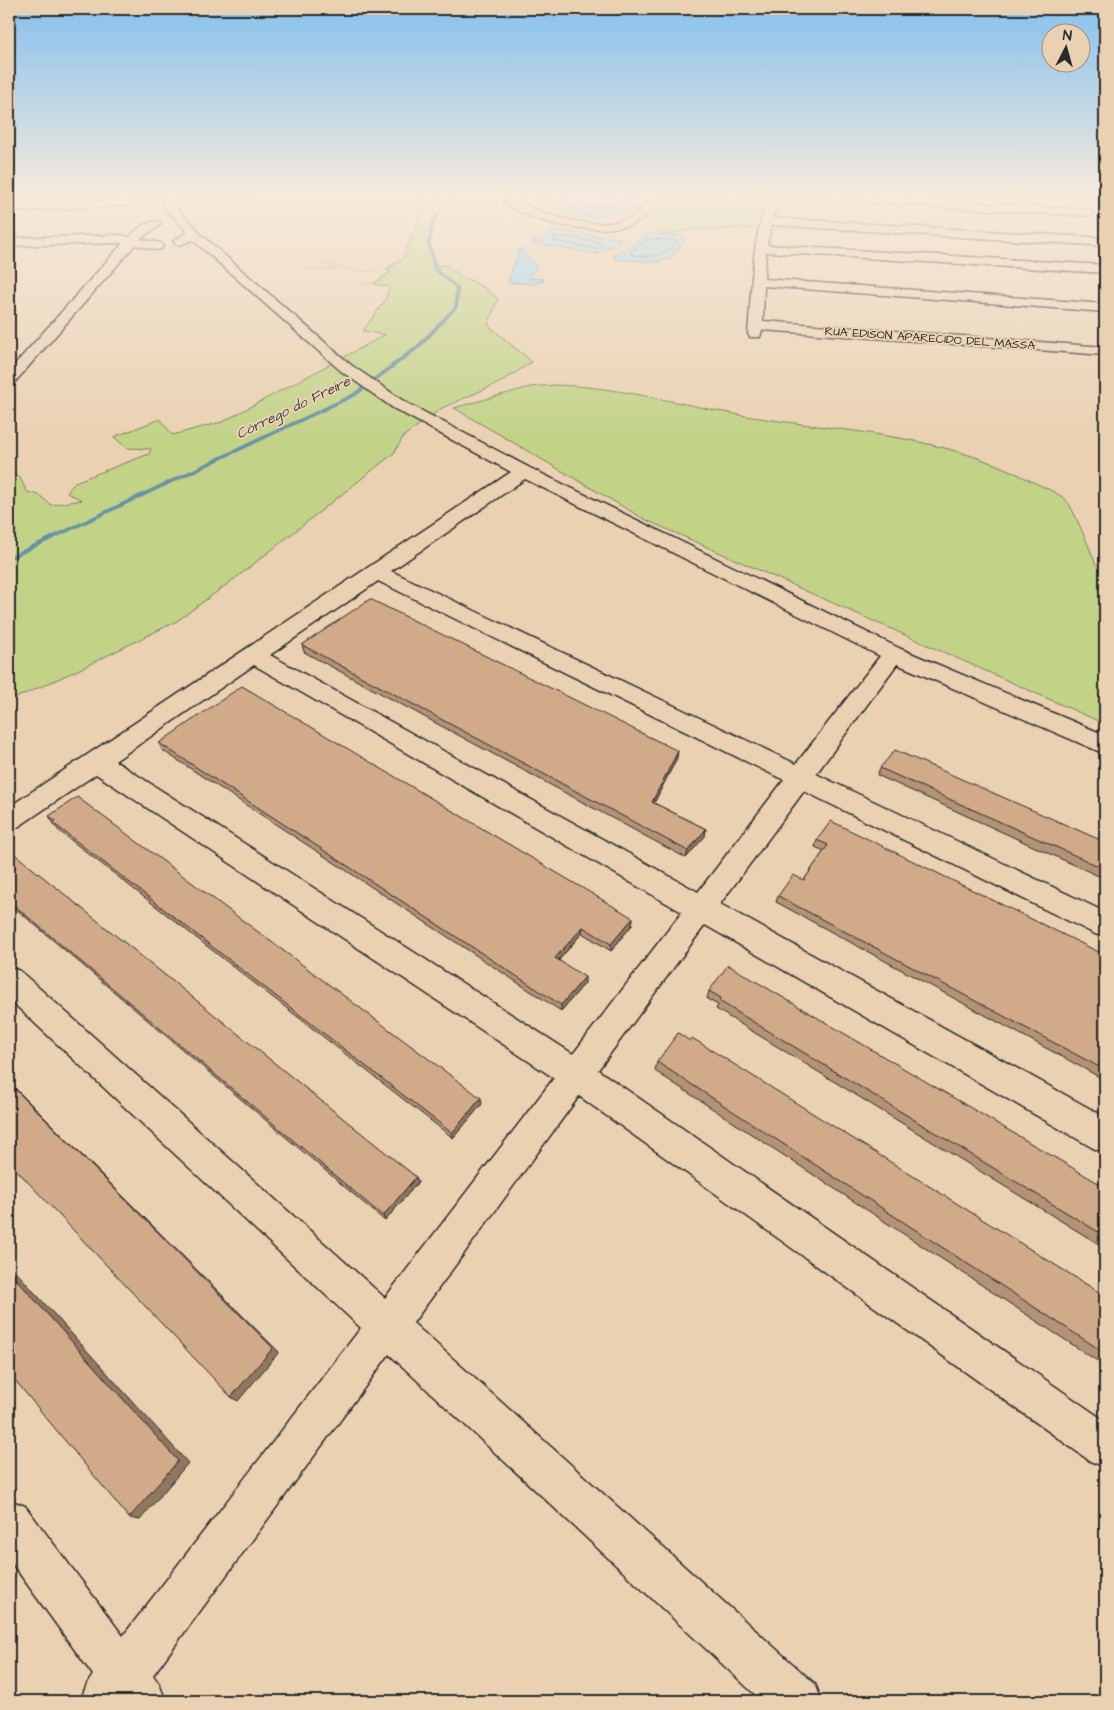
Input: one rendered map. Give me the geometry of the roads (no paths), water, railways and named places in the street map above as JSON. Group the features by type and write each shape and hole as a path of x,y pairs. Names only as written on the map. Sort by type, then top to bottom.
{"street":[{"path":"9,380 101,277"},
{"path":"242,277 346,368 399,406 524,472 893,654 1105,744"},
{"path":"758,277 758,282 1105,308"},
{"name":"RUA EDISON APARECIDO DEL MASSA","path":"758,282 756,330 1105,350"},
{"path":"9,360 27,360"},
{"path":"9,820 524,472"},
{"path":"376,572 1105,925"},
{"path":"9,1522 123,1693 386,1326 893,654"},
{"path":"253,655 1105,1136"},
{"path":"96,761 576,1074 1105,1446"},
{"path":"9,980 798,1701"}],"water":[{"path":"510,277 530,277 543,279 544,281 533,284 508,282"}],"waterway":[{"name":"Córrego do Freire","path":"9,558 354,395 419,346 456,307 457,288 444,277"}]}
